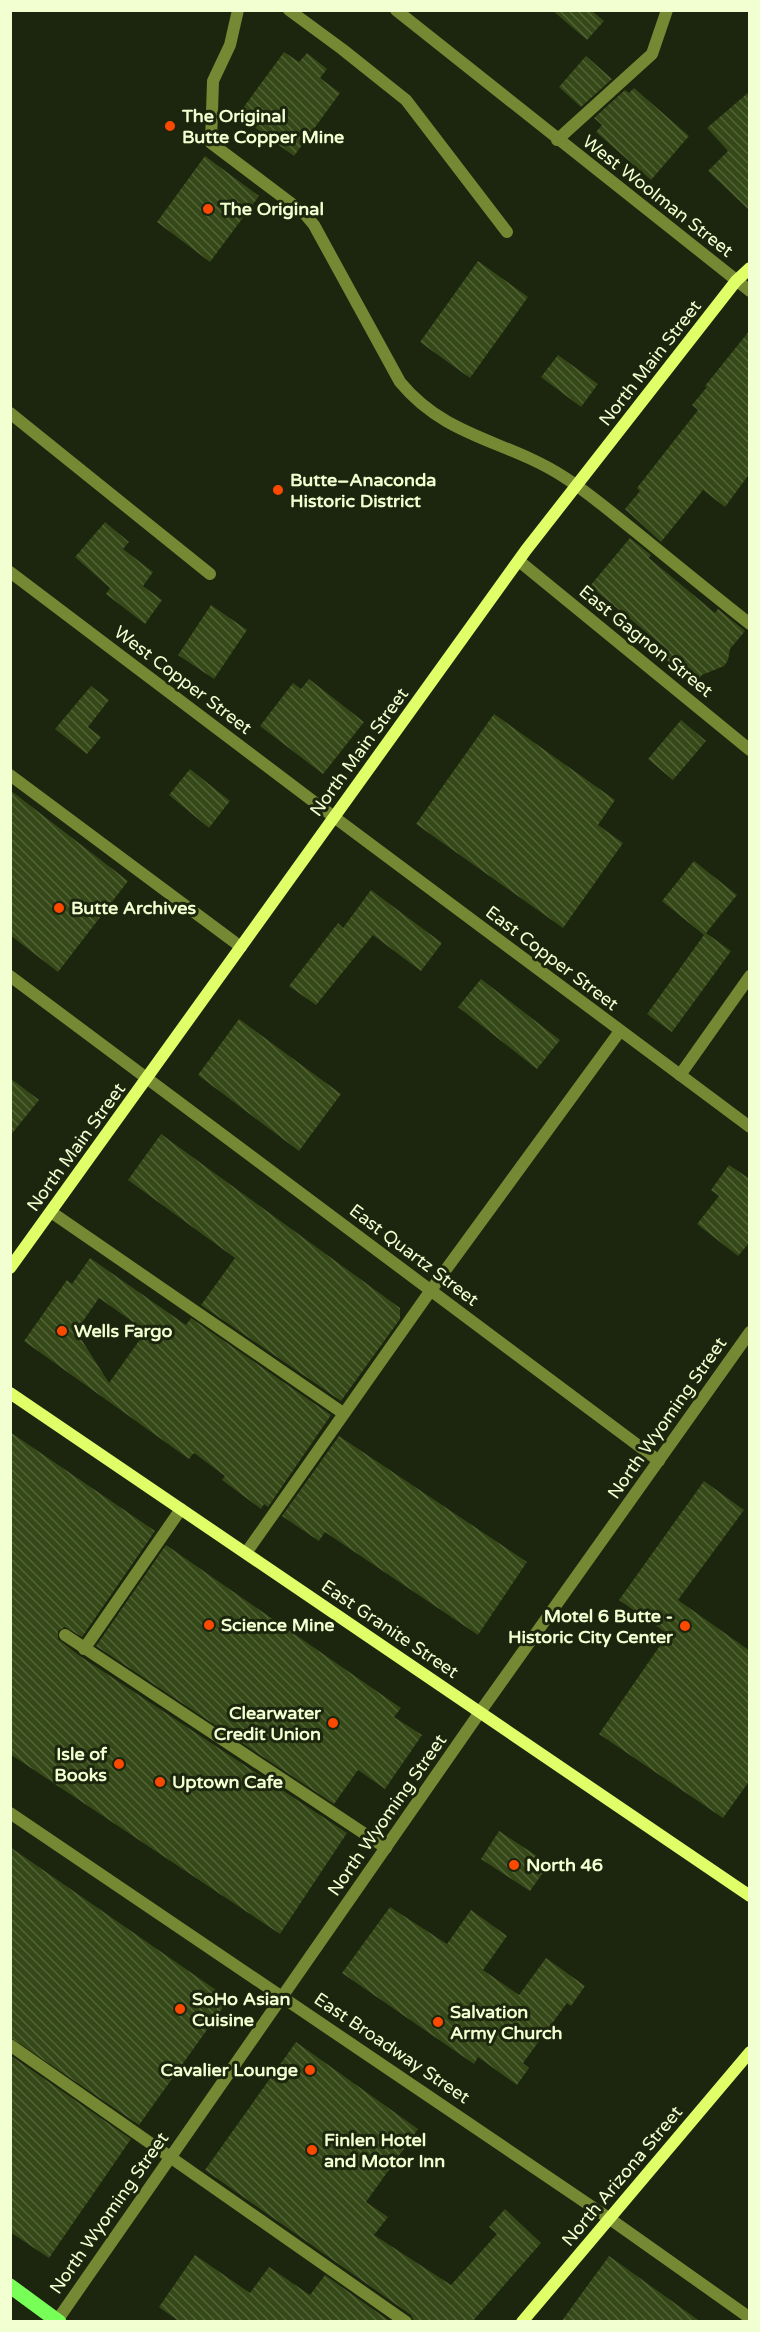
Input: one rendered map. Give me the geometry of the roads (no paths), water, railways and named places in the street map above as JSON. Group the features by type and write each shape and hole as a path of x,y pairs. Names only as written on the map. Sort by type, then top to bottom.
{"main road":[{"path":"10,2286 57,2321"}],"street":[{"path":"238,10 230,45 213,81 211,143 304,213 314,225 400,382 415,401 438,418 461,430 526,456 578,486 750,624"},
{"path":"289,10 406,100 507,232"},
{"name":"West Woolman Street","path":"396,10 750,291"},
{"name":"West Woolman Street","path":"557,140 652,54 667,10"},
{"name":"North Main Street","path":"10,1268 519,561 736,281 750,268"},
{"path":"10,413 210,574"},
{"name":"East Gagnon Street","path":"519,561 750,750"},
{"name":"West Copper Street","path":"10,572 334,817"},
{"path":"10,775 241,947"},
{"name":"East Copper Street","path":"334,817 750,1127"},
{"name":"East Quartz Street","path":"10,976 659,1461"},
{"path":"680,1075 750,976"},
{"path":"246,1553 430,1290 620,1031"},
{"path":"51,1212 343,1413"},
{"name":"North Wyoming Street","path":"57,2321 480,1712 750,1332"},
{"name":"East Granite Street","path":"10,1393 750,1896"},
{"path":"84,1649 182,1509"},
{"path":"65,1635 386,1848"},
{"name":"East Broadway Street","path":"10,1813 282,1995 610,2219 750,2318"},
{"path":"10,2045 406,2322"},
{"name":"North Arizona Street","path":"522,2322 750,2052"}],"place":[{"name":"The Original Butte Copper Mine","path":"170,126"},
{"name":"The Original","path":"208,209"},
{"name":"Butte–Anaconda Historic District","path":"278,490"},
{"name":"Butte Archives","path":"59,908"},
{"name":"Wells Fargo","path":"62,1331"},
{"name":"Science Mine","path":"209,1625"},
{"name":"Motel 6 Butte - Historic City Center","path":"685,1626"},
{"name":"Clearwater Credit Union","path":"333,1723"},
{"name":"Isle of Books","path":"119,1764"},
{"name":"Uptown Cafe","path":"160,1782"},
{"name":"North 46","path":"514,1865"},
{"name":"SoHo Asian Cuisine","path":"180,2009"},
{"name":"Salvation Army Church","path":"438,2022"},
{"name":"Cavalier Lounge","path":"310,2070"},
{"name":"Finlen Hotel and Motor Inn","path":"312,2150"}]}
